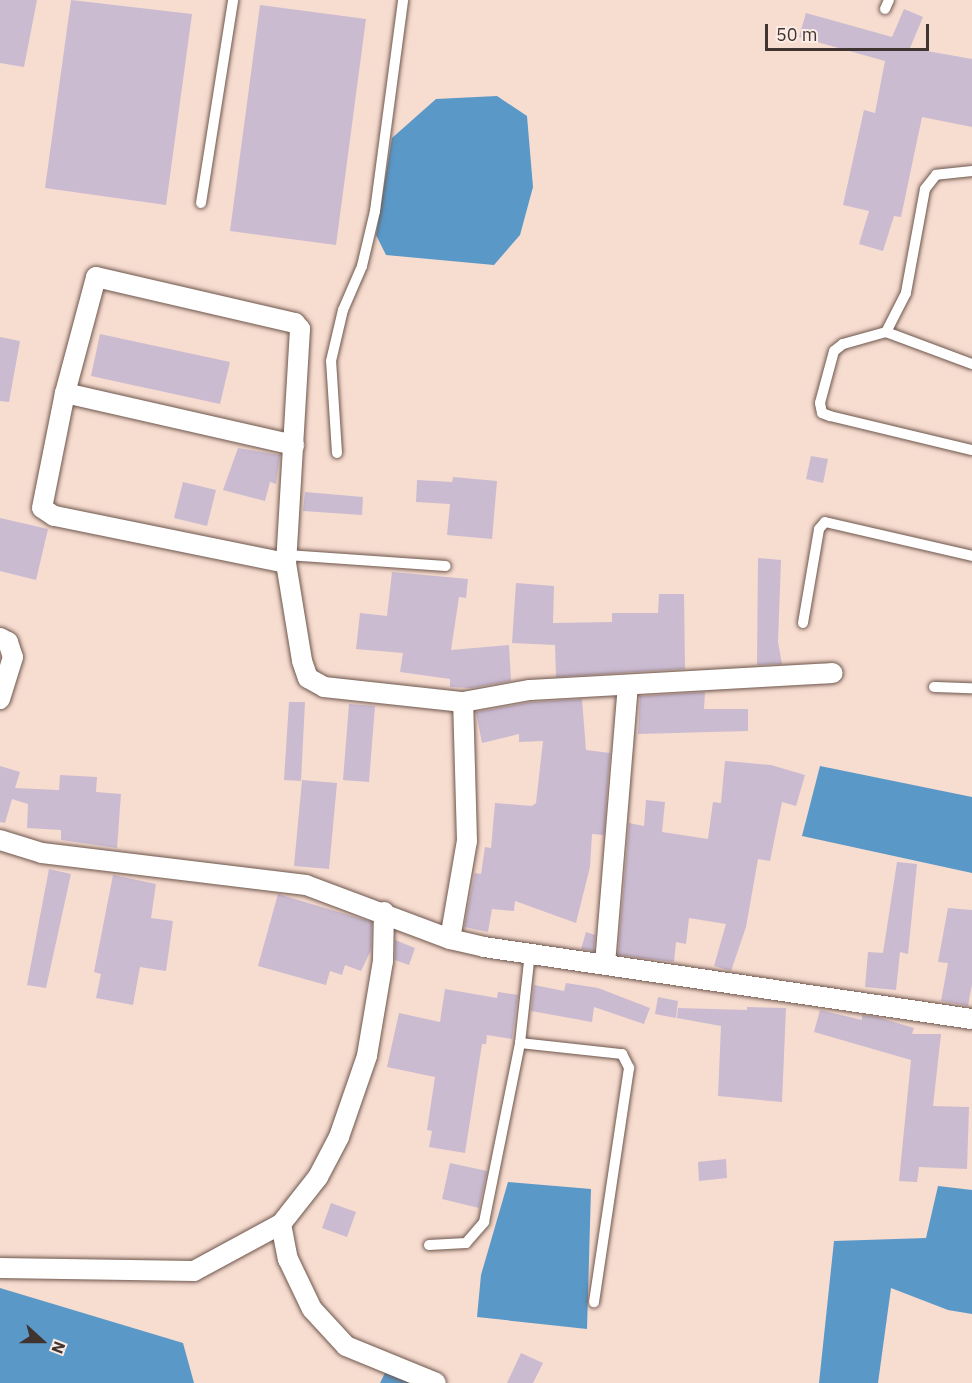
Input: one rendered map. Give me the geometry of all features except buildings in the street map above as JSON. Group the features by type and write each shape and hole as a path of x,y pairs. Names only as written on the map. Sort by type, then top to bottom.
{"street":[{"path":"286,559 54,516 42,508 65,393 90,288 96,277 103,276 295,323 302,337 286,559 302,661 308,678 324,687 463,702 530,690 833,673"},
{"path":"65,393 294,445"},
{"path":"0,638 8,642 13,657 0,699"},
{"path":"605,964 628,686"},
{"path":"450,939 467,841 463,702"},
{"path":"0,840 42,853 306,885 384,912 450,939 972,1019"},
{"path":"0,1268 194,1271 281,1224 318,1177 339,1137 367,1056 383,961 384,912"},
{"path":"281,1224 288,1259 312,1309 346,1346 436,1383"}],"lane":[{"path":"201,203 233,0"},
{"path":"337,453 332,361 343,310 362,266 375,212 403,0"},
{"path":"886,332 906,292 925,189 936,175 972,171"},
{"path":"972,364 886,332 843,344 834,351 820,403 822,413 972,450"},
{"path":"803,623 819,529 825,522 972,556"},
{"path":"286,559 446,566"},
{"path":"934,687 972,688"},
{"path":"429,1245 466,1243 484,1222 520,1043 530,953"},
{"path":"520,1043 622,1053 629,1068 594,1302"}],"water":[{"path":"497,96 527,116 533,187 520,235 494,265 386,255 376,235 392,138 436,99"},
{"path":"820,766 972,797 972,873 802,836"},
{"path":"508,1182 591,1189 587,1329 477,1317 481,1275"},
{"path":"938,1186 972,1190 972,1314 948,1310 891,1288 878,1383 819,1383 834,1241 926,1238"},
{"path":"0,1288 183,1343 194,1383 0,1383"},
{"path":"386,1371 410,1383 380,1383"}]}
